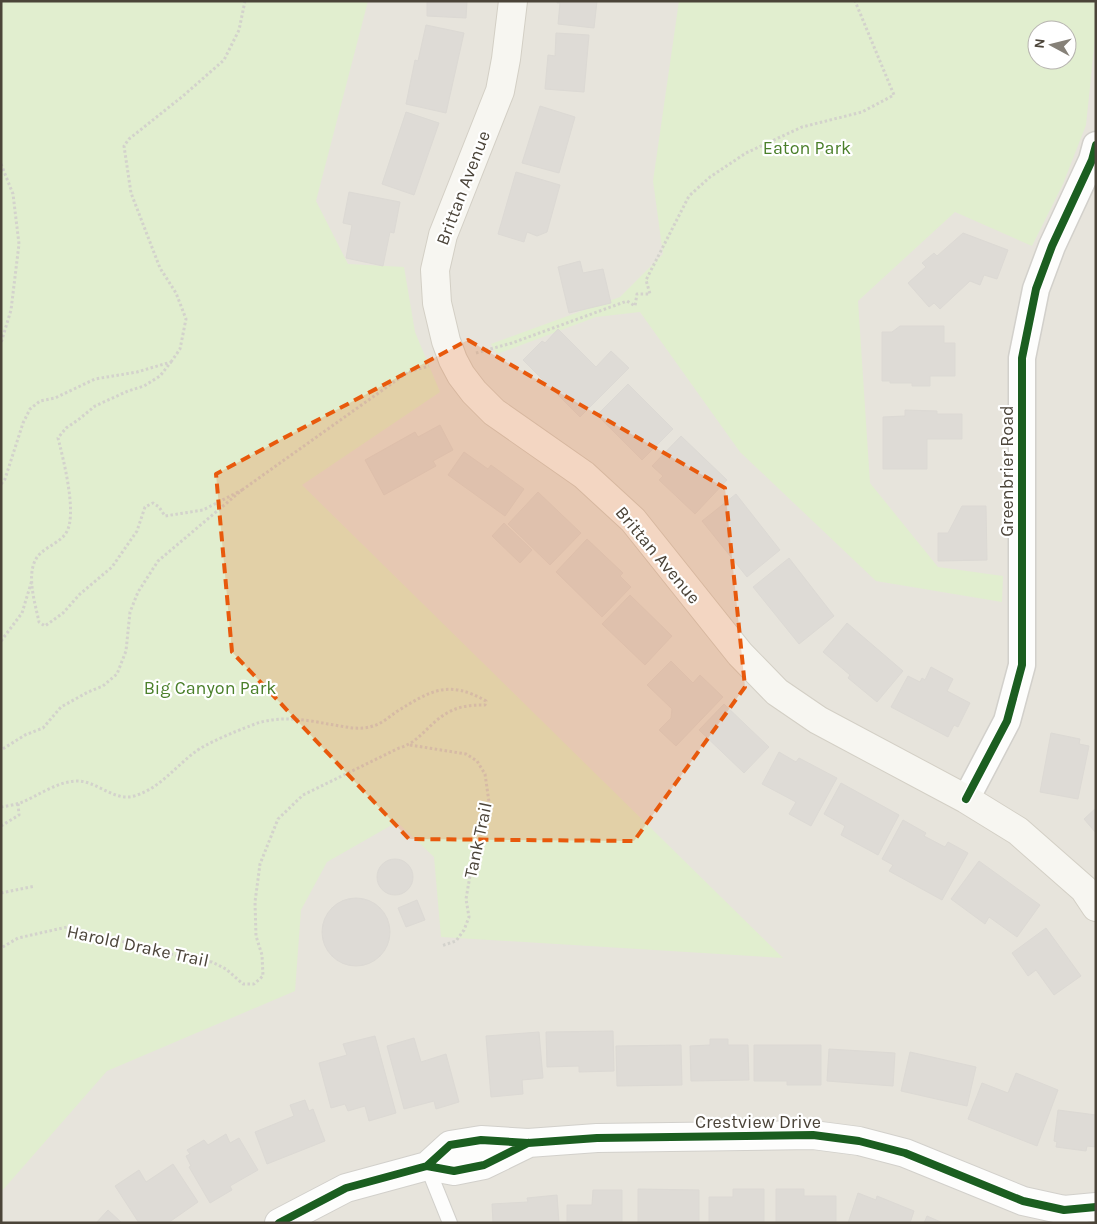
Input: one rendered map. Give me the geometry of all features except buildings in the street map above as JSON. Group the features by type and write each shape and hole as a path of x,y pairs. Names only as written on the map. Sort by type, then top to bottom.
{"main road":[{"name":"Brittan Avenue","path":"513,1 500,91 443,235 435,270 437,303 452,360 474,392 494,412 584,475 633,520 740,654 777,692 818,720 966,799 1018,831 1084,889 1096,907"}],"street":[{"name":"Greenbrier Road","path":"966,799 1007,721 1022,664 1022,358 1036,289 1052,246 1092,160 1096,145"},
{"name":"Crestview Drive","path":"280,1223 346,1188 427,1166 450,1146 481,1140 528,1143 597,1138 813,1135 859,1141 905,1153 1023,1201 1064,1210 1096,1207"}],"lane":[{"path":"427,1166 450,1223"}],"path":[{"path":"1,641 22,614 32,579 33,563 40,553 66,533 70,521 68,482 58,438 66,428 95,406 144,386 160,376 180,349 186,319 176,293 160,268 131,193 124,146 129,139 224,60 239,30 245,1"},
{"path":"1,750 25,735 43,728 61,707 103,686 117,674 126,651 130,612 138,592 158,561 242,490 408,372 512,343 627,301 636,306 636,294 650,294 646,280 689,196 710,177 746,153 802,127 862,112 894,95 855,1"},
{"path":"1,164 13,194 19,244 11,310 1,343"},
{"path":"1,484 5,479 26,416 30,409 40,401 55,398 95,380 138,372 171,362"},
{"path":"32,579 39,622 45,626 112,567 137,531 145,507 153,504 159,507 165,516 203,510 242,490"},
{"path":"1,807 18,803 19,815 1,826"},
{"path":"1,893 35,886"}],"highlighted area":[{"path":"468,340 725,488 745,687 634,841 409,839 232,652 216,474"}],"shaded area":[{"path":"1,1 1096,1 1096,1223 1,1223"}],"green space":[{"name":"Big Canyon Park","path":"1,1 368,1 316,201 348,264 404,267 415,332 440,392 302,485 783,958 441,937 434,857 397,822 327,862 301,910 295,991 107,1071 1,1192"},
{"name":"Eaton Park","path":"679,1 1096,1 1096,29 1086,125 1063,184 1032,246 955,212 858,301 870,483 938,567 1003,576 1002,602 876,581 740,452 640,312 596,317 497,354 491,344 620,297 663,254 653,181"}],"cycle path":[{"path":"966,799 1007,721 1022,665 1022,358 1036,289 1052,246 1092,160 1096,145"},
{"path":"427,1166 450,1145 481,1140 528,1143 597,1138 813,1135 859,1141 905,1153 1023,1201 1064,1210 1096,1207"},
{"path":"279,1223 346,1188 427,1166 454,1171 484,1165 528,1143"}]}
